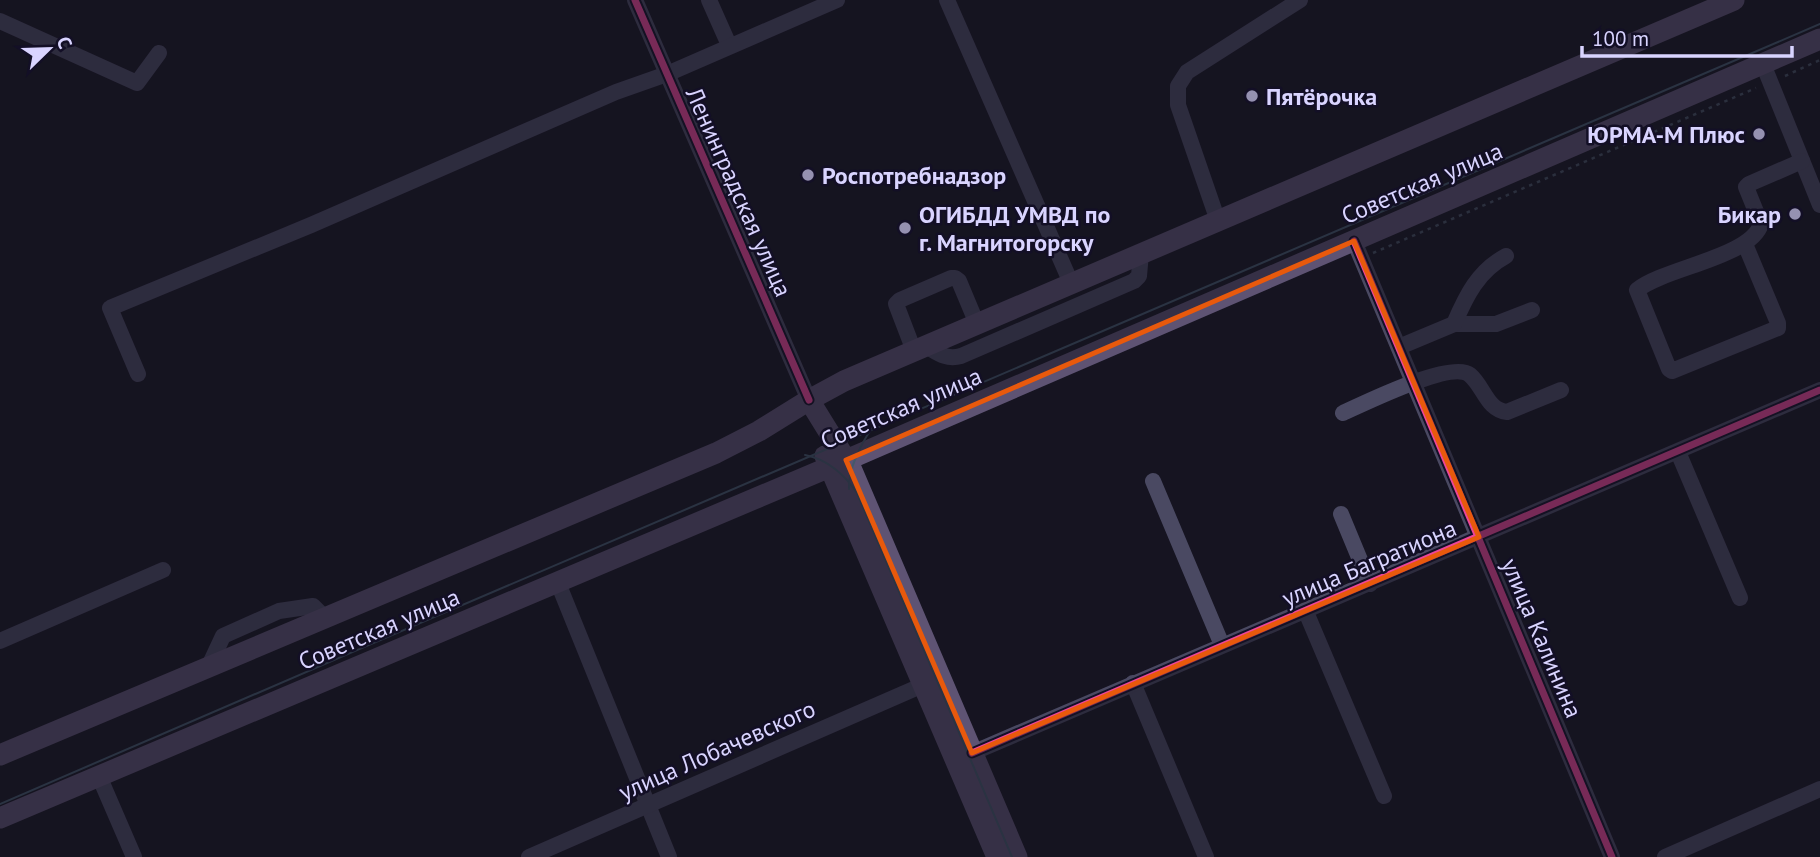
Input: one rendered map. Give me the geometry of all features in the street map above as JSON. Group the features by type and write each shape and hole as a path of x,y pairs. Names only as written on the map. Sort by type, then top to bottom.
{"main road":[{"name":"Советская улица","path":"0,755 716,453 844,381 1734,0"},
{"name":"Советская улица","path":"0,818 837,464 1820,39"},
{"name":"Ленинградская улица","path":"809,400 972,753 1017,857"},
{"name":"Ленинградская улица","path":"837,464 923,685 997,857"}],"street":[{"name":"Ленинградская улица","path":"635,0 809,400"},
{"path":"709,0 729,45"},
{"path":"138,374 110,308 312,225 616,92 667,74 838,0"},
{"path":"947,0 1071,283"},
{"path":"1219,221 1178,105 1178,86 1187,72 1300,0"},
{"path":"0,21 137,83 159,52"},
{"path":"1763,64 1820,205"},
{"path":"1745,244 1778,328 1672,371 1637,290 1745,244 1759,230 1761,224 1746,187 1802,161"},
{"name":"улица Калинина","path":"1354,241 1612,857"},
{"path":"977,324 959,281 955,278 896,304 920,348 952,359 1134,281 1139,276 1141,253"},
{"path":"1454,324 1480,275 1506,256"},
{"path":"1399,347 1454,324 1496,324 1532,310"},
{"path":"1343,413 1414,383 1458,370 1467,373 1499,411 1507,412 1560,390"},
{"name":"улица Багратиона","path":"972,753 1820,390"},
{"path":"1678,452 1740,598"},
{"path":"1153,481 1222,645"},
{"path":"1341,514 1370,584"},
{"path":"0,641 163,570"},
{"path":"558,583 669,857"},
{"path":"1306,611 1384,796"},
{"path":"1133,683 1206,857"},
{"name":"улица Лобачевского","path":"529,857 923,685"},
{"path":"99,776 134,857"},
{"path":"1665,857 1820,789"}],"highlighted area":[{"path":"1354,241 1479,537 972,753 846,460"}],"tram line":[{"path":"0,804 1820,24"},
{"path":"849,489 856,457 872,428"},
{"path":"805,455 821,460 835,469 857,493 1012,857"}],"cycle path":[{"path":"635,0 809,400"},
{"path":"1354,241 1612,857"},
{"path":"972,753 1820,390"}],"place":[{"name":"Пятёрочка","path":"1252,96"},
{"name":"ЮРМА-М Плюс","path":"1759,134"},
{"name":"Роспотребнадзор","path":"808,175"},
{"name":"Бикар","path":"1795,214"},
{"name":"ОГИБДД УМВД по г. Магнитогорску","path":"905,228"}]}
